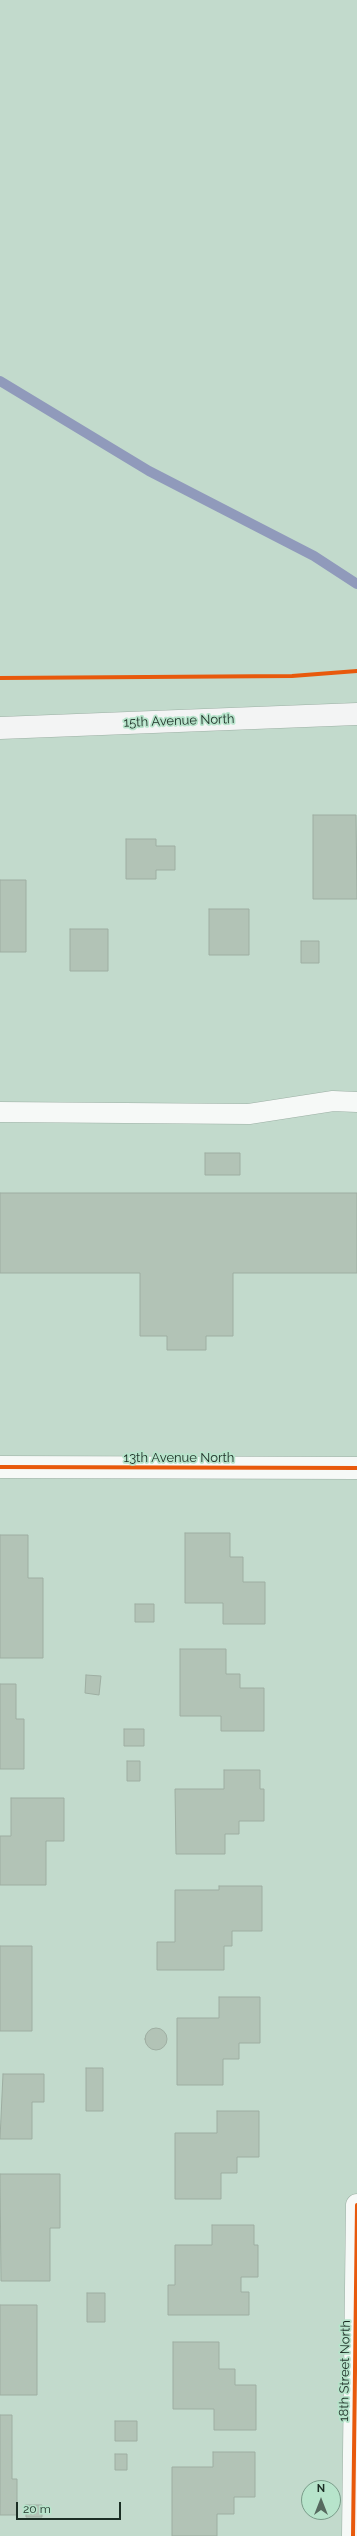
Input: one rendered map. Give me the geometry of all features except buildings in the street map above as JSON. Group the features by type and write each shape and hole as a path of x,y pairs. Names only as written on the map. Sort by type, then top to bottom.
{"main road":[{"name":"15th Avenue North","path":"0,728 357,714"}],"street":[{"name":"13th Avenue North","path":"0,1467 357,1468"},
{"name":"18th Street North","path":"353,2536 357,2205"}],"lane":[{"path":"0,1112 249,1114 332,1101 357,1102"}],"waterway":[{"path":"0,381 149,471 314,556 357,584"}],"cycle path":[{"path":"0,678 292,676 357,671"},
{"path":"0,1467 357,1468"},
{"path":"353,2536 357,2205"}]}
